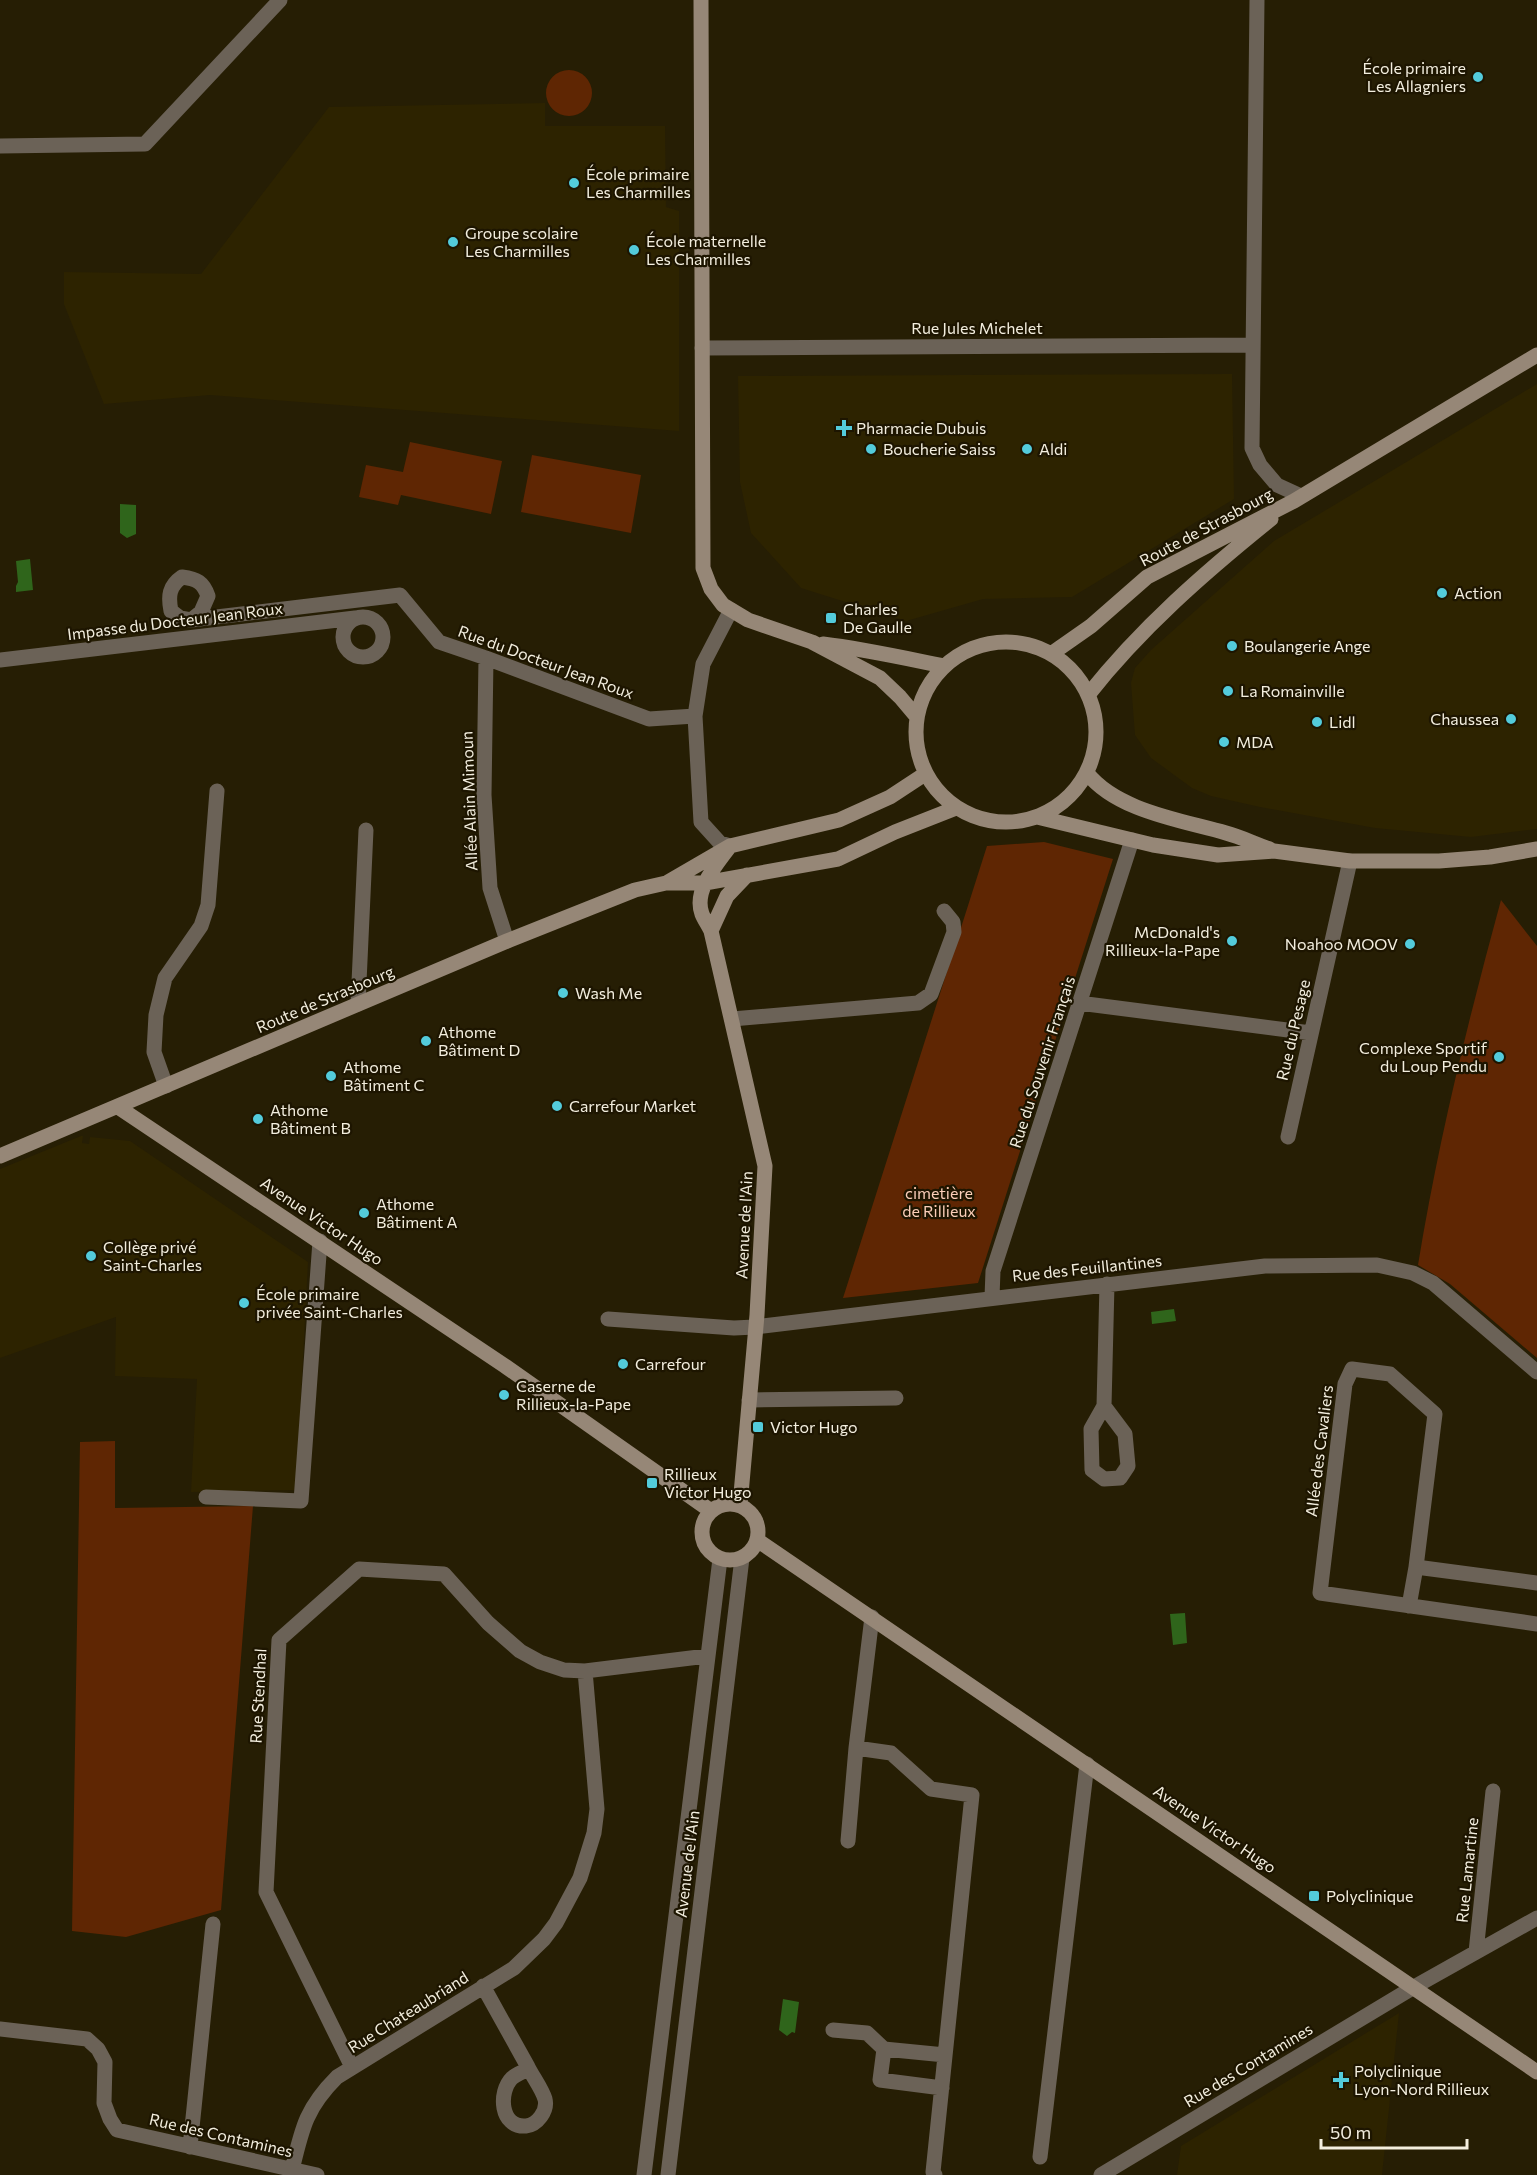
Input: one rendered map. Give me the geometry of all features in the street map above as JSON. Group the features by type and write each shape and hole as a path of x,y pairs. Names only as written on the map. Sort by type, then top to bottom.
{"street":[{"path":"0,146 145,144 280,0"},
{"path":"701,0 703,568 711,589 723,605 748,620 812,642 880,678 900,696 916,716"},
{"path":"1257,0 1252,448 1260,465 1277,485 1298,499"},
{"name":"Rue Jules Michelet","path":"702,348 1253,345"},
{"name":"Route de Strasbourg","path":"1051,654 1091,626 1147,577 1298,499 1537,355"},
{"name":"Route de Strasbourg","path":"1088,695 1121,654 1168,606 1240,544 1298,499"},
{"name":"Rue du Docteur Jean Roux","path":"191,620 400,595 439,642 486,657 649,719 695,716"},
{"path":"730,846 720,843 701,822 695,716 704,664 731,610"},
{"name":"Impasse du Docteur Jean Roux","path":"0,660 355,618"},
{"path":"812,642 866,649 907,660 944,666"},
{"path":"996,642 1024,644 1051,654 1073,672 1088,695 1094,715 1096,735 1094,754 1086,773 1074,792 1057,807 1037,817 1009,823 1000,822 981,819 956,808 938,793 925,774 916,746 916,716 926,688 944,666 968,650 996,642"},
{"name":"Allée Alain Mimoun","path":"486,657 484,795 490,888 507,941"},
{"path":"1086,773 1102,788 1123,801 1179,821 1227,833 1274,851"},
{"name":"Route de Strasbourg","path":"666,883 730,846 839,820 890,797 925,774"},
{"path":"165,1086 154,1052 159,995 165,978 201,926 208,905 217,791"},
{"name":"Route de Strasbourg","path":"0,1156 507,941 635,890 666,883 705,883 838,859 956,808"},
{"path":"1037,817 1132,840 1218,855 1274,851 1350,861 1439,861 1490,857 1537,849"},
{"path":"358,1004 366,830"},
{"name":"Rue du Souvenir Français","path":"992,1297 993,1271 1132,840"},
{"name":"Avenue de l'Ain","path":"730,846 705,883 700,897 701,912 711,930 765,1166 755,1327 740,1505"},
{"name":"Rue du Pesage","path":"1288,1137 1350,861"},
{"path":"711,930 728,896 747,875"},
{"path":"732,1020 918,1003 932,994 954,932 953,922 944,911"},
{"path":"1079,1004 1311,1033"},
{"name":"Avenue Victor Hugo","path":"118,1107 543,1392 711,1511"},
{"path":"206,1497 301,1500 320,1241"},
{"name":"Rue des Feuillantines","path":"608,1319 734,1328 755,1327 1265,1266 1377,1265 1413,1273 1433,1283 1537,1372"},
{"path":"1104,1406 1107,1284"},
{"name":"Allée des Cavaliers","path":"1409,1606 1435,1414 1390,1374 1352,1369 1345,1384 1320,1593 1409,1606 1537,1624"},
{"path":"749,1401 896,1398"},
{"path":"730,1503 740,1505 748,1510 757,1524 757,1540 749,1554 742,1558 728,1561 720,1559 713,1555 703,1541 702,1524 711,1511 721,1505 730,1503"},
{"name":"Avenue Victor Hugo","path":"757,1540 1537,2072"},
{"name":"Avenue de l'Ain","path":"668,2175 742,1558"},
{"name":"Avenue de l'Ain","path":"644,2175 720,1559"},
{"path":"1416,1567 1537,1583"},
{"name":"Rue Stendhal","path":"352,2067 266,1892 279,1640 359,1569 444,1574 488,1623 519,1651 540,1662 564,1670 585,1671 707,1656"},
{"path":"848,1840 856,1748 872,1617"},
{"name":"Rue Chateaubriand","path":"292,2169 302,2127 311,2107 337,2077 514,1968 556,1923 568,1902 587,1856 594,1833 597,1809 585,1671"},
{"path":"856,1748 891,1753 931,1789 972,1795 932,2174"},
{"path":"1040,2157 1087,1764"},
{"name":"Rue Lamartine","path":"1476,1952 1493,1791"},
{"path":"1414,1987 1537,1918"},
{"path":"190,2147 213,1924"},
{"path":"483,1986 529,2069"},
{"name":"Rue des Contamines","path":"1101,2175 1414,1987"},
{"name":"Rue des Contamines","path":"0,2029 87,2039 98,2049 105,2062 104,2103 117,2130 317,2175"},
{"path":"833,2030 867,2033 884,2049 945,2055"},
{"path":"884,2049 880,2080 942,2088"}],"shaded area":[{"name":"Groupe scolaire Les Charmilles","path":"545,103 545,126 665,126 666,207 679,211 679,431 210,395 104,404 64,304 64,272 201,274 329,107"},
{"path":"1232,374 1234,499 1072,597 983,599 906,621 801,588 751,533 740,482 738,376"},
{"path":"1537,384 1537,829 1471,837 1375,828 1260,807 1211,796 1192,788 1151,758 1135,735 1131,683 1135,668 1151,650 1274,541"},
{"path":"120,504 136,505 136,534 127,538 120,533"},
{"path":"30,559 33,590 16,592 18,582 16,561"},
{"path":"83,1136 82,1143 89,1144 90,1137 130,1141 308,1262 296,1490 191,1492 197,1379 115,1376 116,1317 0,1358 0,1169"},
{"path":"1174,1309 1176,1321 1152,1324 1151,1312"},
{"path":"1185,1613 1187,1643 1173,1645 1170,1614"},
{"path":"783,1999 799,2002 795,2033 792,2032 787,2036 779,2030"},
{"name":"Polyclinique Lyon-Nord Rillieux","path":"1399,2013 1382,2175 1177,2175 1181,2146"}],"green space":[{"path":"569,70 585,77 592,93 585,109 569,116 553,109 546,93 553,77"},
{"path":"410,442 502,461 491,514 401,495 398,505 359,497 366,465 403,472"},
{"path":"532,455 641,475 631,533 521,512"},
{"name":"cimetière de Rillieux","path":"1044,842 1113,859 978,1283 843,1298 987,846"},
{"name":"Complexe Sportif du Loup Pendu","path":"1501,900 1537,946 1537,1358 1450,1284 1418,1265 1455,1082"},
{"path":"115,1441 115,1508 253,1506 221,1910 126,1937 72,1931 80,1442"}],"place":[{"name":"École primaire Les Allagniers","path":"1478,77"},
{"name":"École primaire Les Charmilles","path":"574,183"},
{"name":"Groupe scolaire Les Charmilles","path":"453,242"},
{"name":"École maternelle Les Charmilles","path":"634,250"},
{"name":"Pharmacie Dubuis","path":"844,428"},
{"name":"Boucherie Saiss","path":"871,449"},
{"name":"Aldi","path":"1027,449"},
{"name":"Action","path":"1442,593"},
{"name":"Charles De Gaulle","path":"831,618"},
{"name":"Boulangerie Ange","path":"1232,646"},
{"name":"La Romainville","path":"1228,691"},
{"name":"Chaussea","path":"1511,719"},
{"name":"Lidl","path":"1317,722"},
{"name":"MDA","path":"1224,742"},
{"name":"McDonald's Rillieux-la-Pape","path":"1232,941"},
{"name":"Noahoo MOOV","path":"1410,944"},
{"name":"Wash Me","path":"563,993"},
{"name":"Athome Bâtiment D","path":"426,1041"},
{"name":"Complexe Sportif du Loup Pendu","path":"1499,1057"},
{"name":"Athome Bâtiment C","path":"331,1076"},
{"name":"Carrefour Market","path":"557,1106"},
{"name":"Athome Bâtiment B","path":"258,1119"},
{"name":"Athome Bâtiment A","path":"364,1213"},
{"name":"Collège privé Saint-Charles","path":"91,1256"},
{"name":"École primaire privée Saint-Charles","path":"244,1303"},
{"name":"Carrefour","path":"623,1364"},
{"name":"Caserne de Rillieux-la-Pape","path":"504,1395"},
{"name":"Victor Hugo","path":"758,1427"},
{"name":"Rillieux Victor Hugo","path":"652,1483"},
{"name":"Polyclinique","path":"1314,1896"},
{"name":"Polyclinique Lyon-Nord Rillieux","path":"1341,2080"}]}
